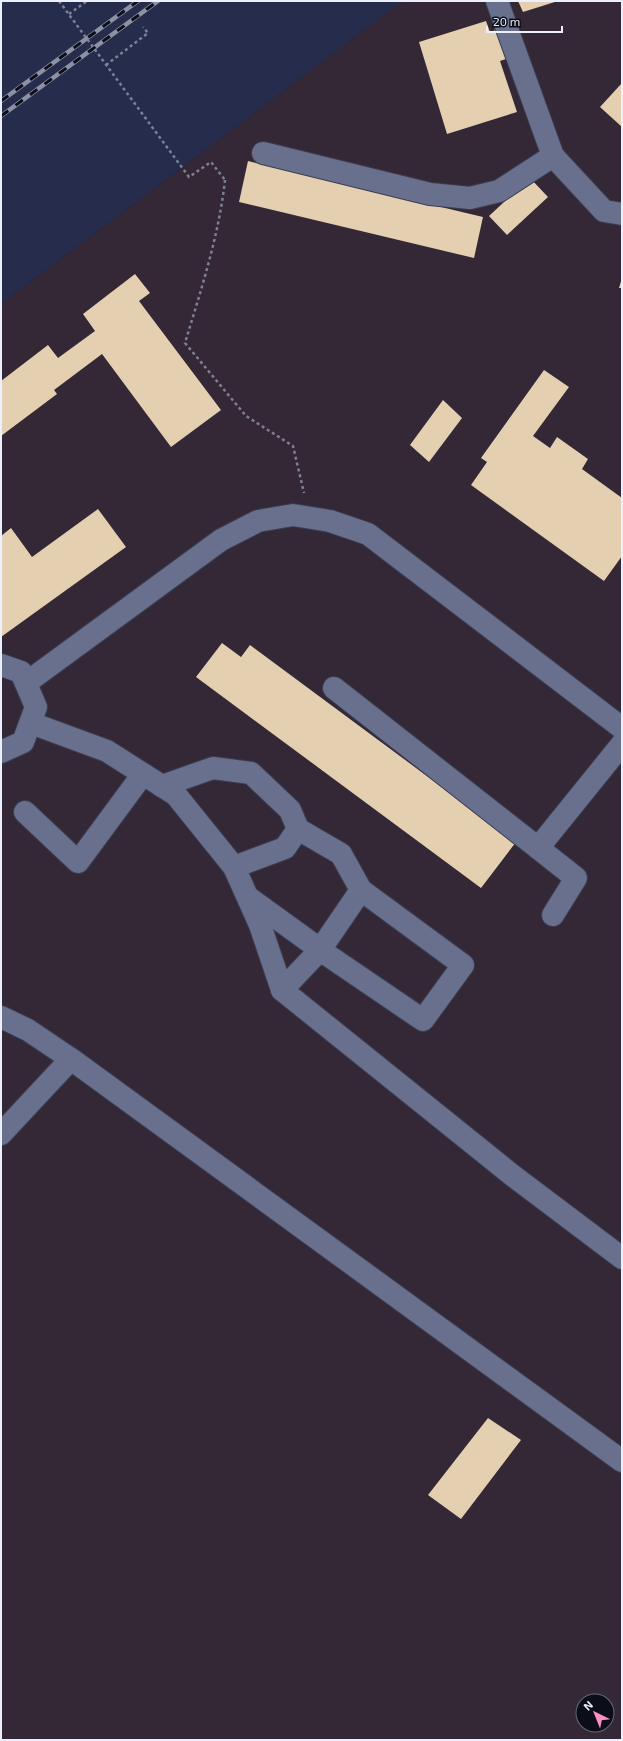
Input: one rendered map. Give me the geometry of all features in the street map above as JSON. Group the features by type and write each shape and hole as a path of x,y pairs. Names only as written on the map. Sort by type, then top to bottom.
{"lane":[{"path":"496,1 553,156 604,211 622,214"},
{"path":"263,153 430,194 470,198 499,191 553,156"},
{"path":"26,683 221,540 258,521 293,515 330,521 368,534 622,728"},
{"path":"1,665 21,672 36,707 23,742 1,752"},
{"path":"334,688 576,878 552,915"},
{"path":"31,723 107,751 176,795 234,867 260,925 282,990 512,1175 622,1258"},
{"path":"538,848 622,744"},
{"path":"162,786 213,768 251,773 290,810 298,829 341,854 360,890 463,965 422,1020 320,950 248,898"},
{"path":"25,812 78,862 143,774"},
{"path":"234,867 285,848 298,829"},
{"path":"282,990 320,950 360,890"},
{"path":"1,1017 28,1030 71,1059 622,1461"},
{"path":"1,1134 71,1059"}],"path":[{"path":"60,1 189,177 210,162 225,180 222,203 207,266 185,343 246,416 293,446 310,518"},
{"path":"69,14 87,1"},
{"path":"106,65 148,33 143,27"}],"shaded area":[{"path":"1,1 403,1 1,304"},
{"path":"403,1 622,1 622,1740 1,1740 1,304"}],"building":[{"path":"518,1 558,1 523,12"},
{"path":"486,21 490,32 496,30 506,59 500,61 517,112 447,134 419,42"},
{"path":"622,83 622,127 600,107"},
{"path":"248,161 483,217 474,258 239,202"},
{"path":"530,178 548,197 507,235 489,216"},
{"path":"135,274 150,293 139,301 221,410 171,447 102,354 54,390 57,394 1,436 1,381 48,345 58,358 95,331 83,314"},
{"path":"622,278 622,288 619,288"},
{"path":"544,370 569,387 533,436 550,448 557,437 588,459 582,469 622,498 622,556 604,581 471,485 487,462 481,458"},
{"path":"443,400 462,418 429,462 410,445"},
{"path":"98,509 126,547 1,637 1,536 11,528 32,557"},
{"path":"222,643 241,657 250,645 516,842 481,888 196,677"},
{"path":"488,1418 521,1440 461,1519 428,1495"}],"railway":[{"path":"1,101 138,1"},
{"path":"1,116 158,1"}]}
